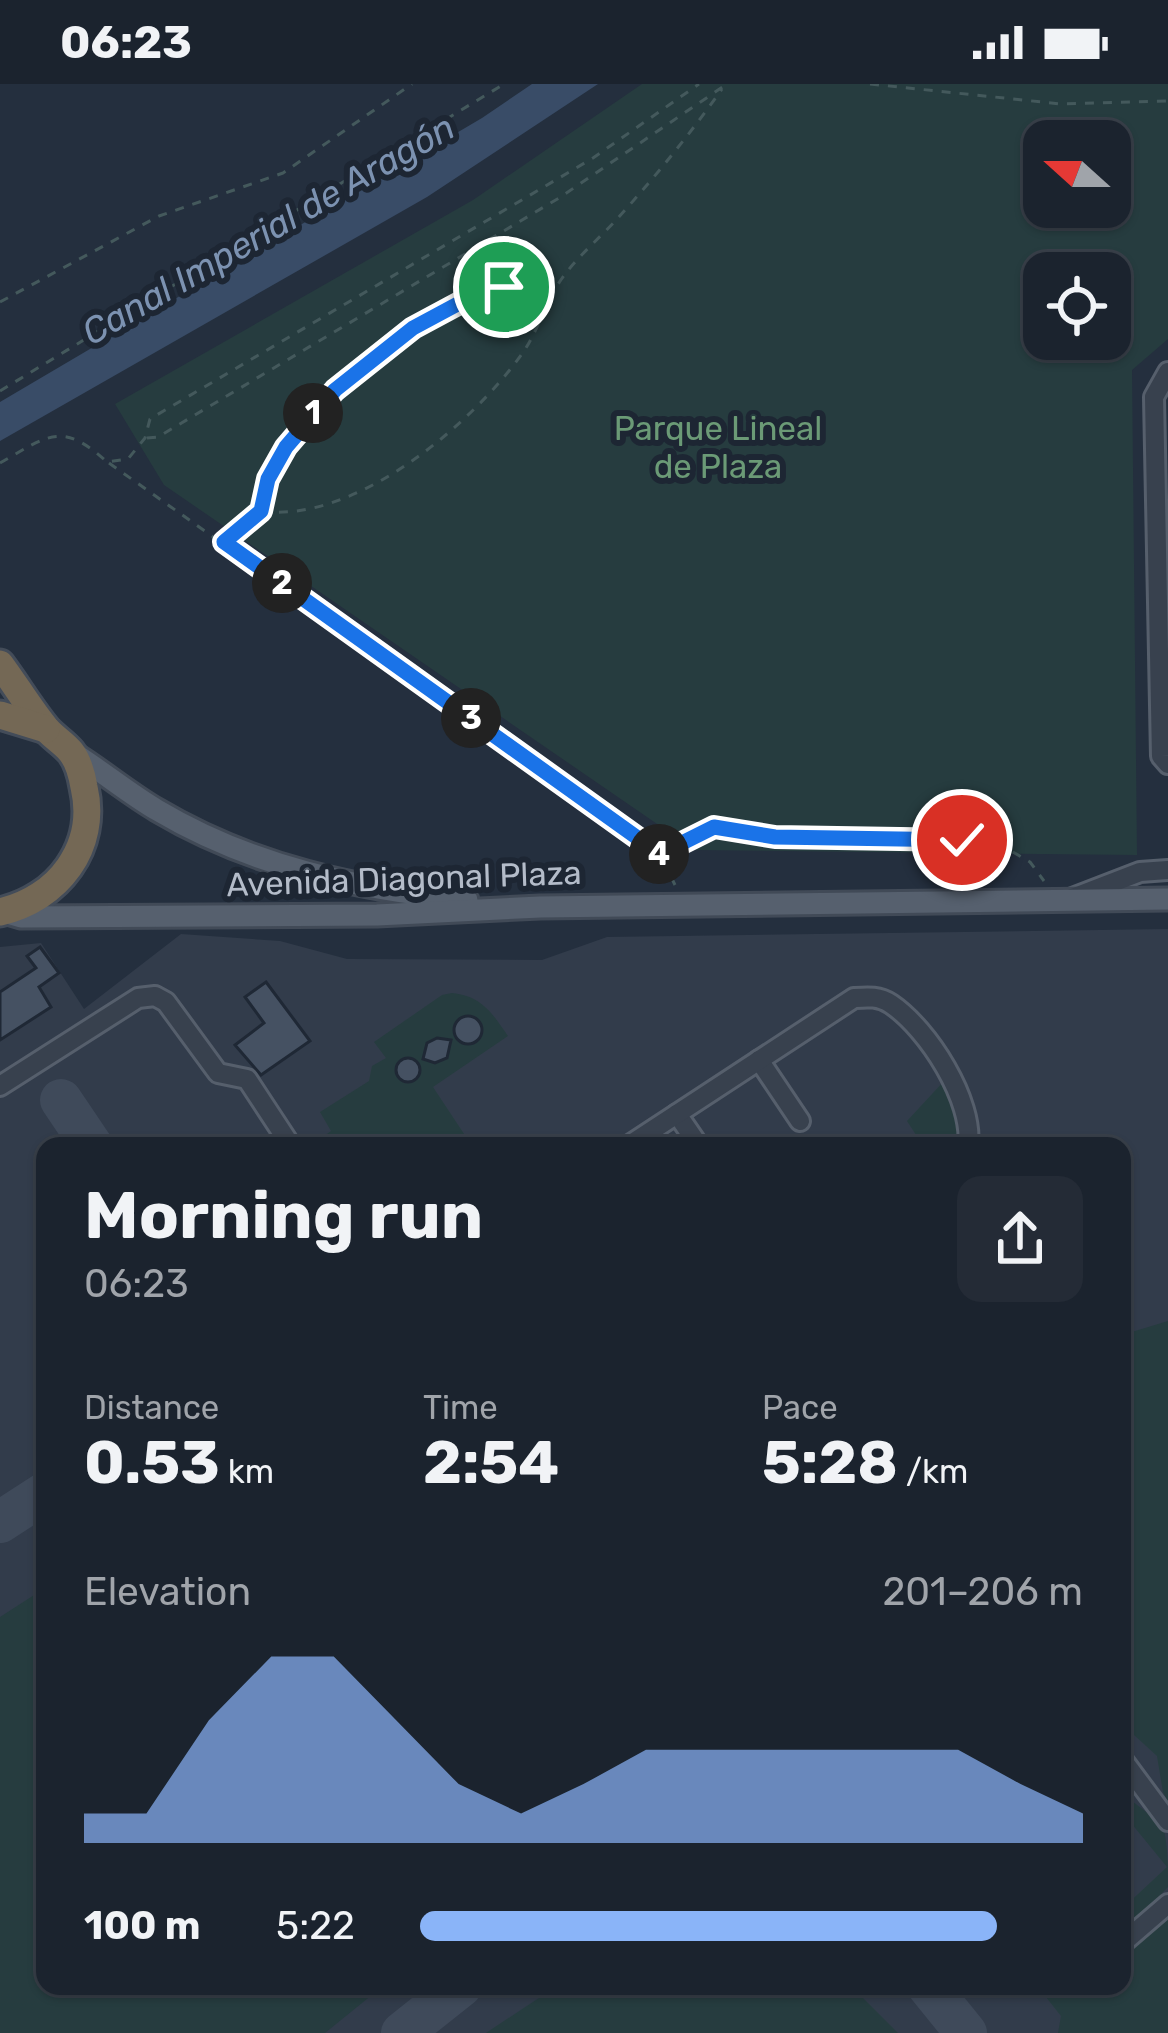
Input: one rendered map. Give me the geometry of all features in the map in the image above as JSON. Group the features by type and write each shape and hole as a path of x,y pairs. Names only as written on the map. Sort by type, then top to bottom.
{"highway":[{"path":"0,664 46,729 73,753 87,802 80,848 54,886 2,912"},
{"path":"0,715 46,729"}],"main road":[{"path":"73,753 157,810 202,834 297,871 375,889 540,907"},
{"name":"Avenida Diagonal Plaza","path":"2,912 21,917 377,915 685,904 1168,899"}],"lane":[{"path":"1168,372 1154,397 1160,756 1168,764"},
{"path":"1057,901 1140,872 1168,870"},
{"path":"0,1086 138,998 154,997 166,1002 218,1073 247,1079 285,1137"},
{"path":"642,1137 854,998 874,997 892,1005 946,1069 962,1096 967,1137"},
{"path":"759,1060 800,1121"},
{"path":"677,1114 693,1137"},
{"path":"1131,1772 1168,1821"},
{"path":"1131,1936 1168,1904"}],"path":[{"path":"0,302 159,216 283,173 412,84"},
{"path":"0,391 504,84"},
{"path":"107,462 128,459 146,438 150,419 593,158 699,84"},
{"path":"870,84 1061,104 1168,101"},
{"path":"146,438 158,437 560,198 728,85"},
{"path":"261,511 296,513 332,503 432,445 512,366 544,318 557,285 637,197 728,85"},
{"path":"224,542 261,511 274,467 308,418 388,345 487,291 557,285"},
{"path":"0,464 44,440 62,435 82,440 660,854 685,904"},
{"path":"660,854 714,827 775,837 1001,844 1030,862 1057,901"}],"shaded area":[{"path":"1168,929 1168,2033 0,2033 0,947 41,943 84,1009 181,934 280,941 347,959 542,960 607,937"}],"green space":[{"name":"Parque Lineal de Plaza","path":"642,84 1168,84 1168,339 1132,370 1137,855 695,850 164,485 115,404 473,200"},
{"path":"452,993 479,1002 508,1036 433,1087 466,1137 323,1137 331,1131 320,1112 369,1081 372,1066 386,1058 374,1042 442,995"},
{"path":"945,1080 960,1110 962,1137 917,1137 907,1121"},
{"path":"1168,1321 1168,1802 1157,1756 1131,1732 1131,1332"},
{"path":"36,1594 36,1995 372,1995 325,2033 0,2033 0,1617"},
{"path":"1131,1800 1162,1825 1167,1846 1168,1887 1131,1925 1131,1901 1167,1867 1131,1823"},
{"path":"1168,1915 1168,2033 1058,2033 1061,2016 1044,1995 1131,1995 1131,1941"},
{"path":"543,1995 860,1995 898,2033 486,2033"}],"water":[{"name":"Canal Imperial de Aragón","path":"532,84 598,84 427,197 0,441 0,402"}],"building":[{"path":"40,947 59,973 39,987 51,1007 0,1040 0,992 36,968 27,956"},
{"path":"266,982 310,1041 261,1075 235,1045 264,1023 245,997"},
{"path":"468,1016 478,1020 482,1030 478,1040 468,1044 458,1040 454,1030 458,1020"},
{"path":"437,1038 451,1040 447,1058 435,1063 423,1059 427,1043"},
{"path":"403,1058 413,1058 420,1070 413,1082 403,1082 396,1075 396,1065"}],"taxiway":[{"path":"61,1100 86,1137"},
{"path":"0,1522 36,1499"},
{"path":"402,2033 450,1995"},
{"path":"935,1995 966,2033"}],"route":[{"path":"504,287 467,299 413,328 335,390 286,447 268,479 261,511 224,542 660,854 714,827 775,837 962,840"}]}
